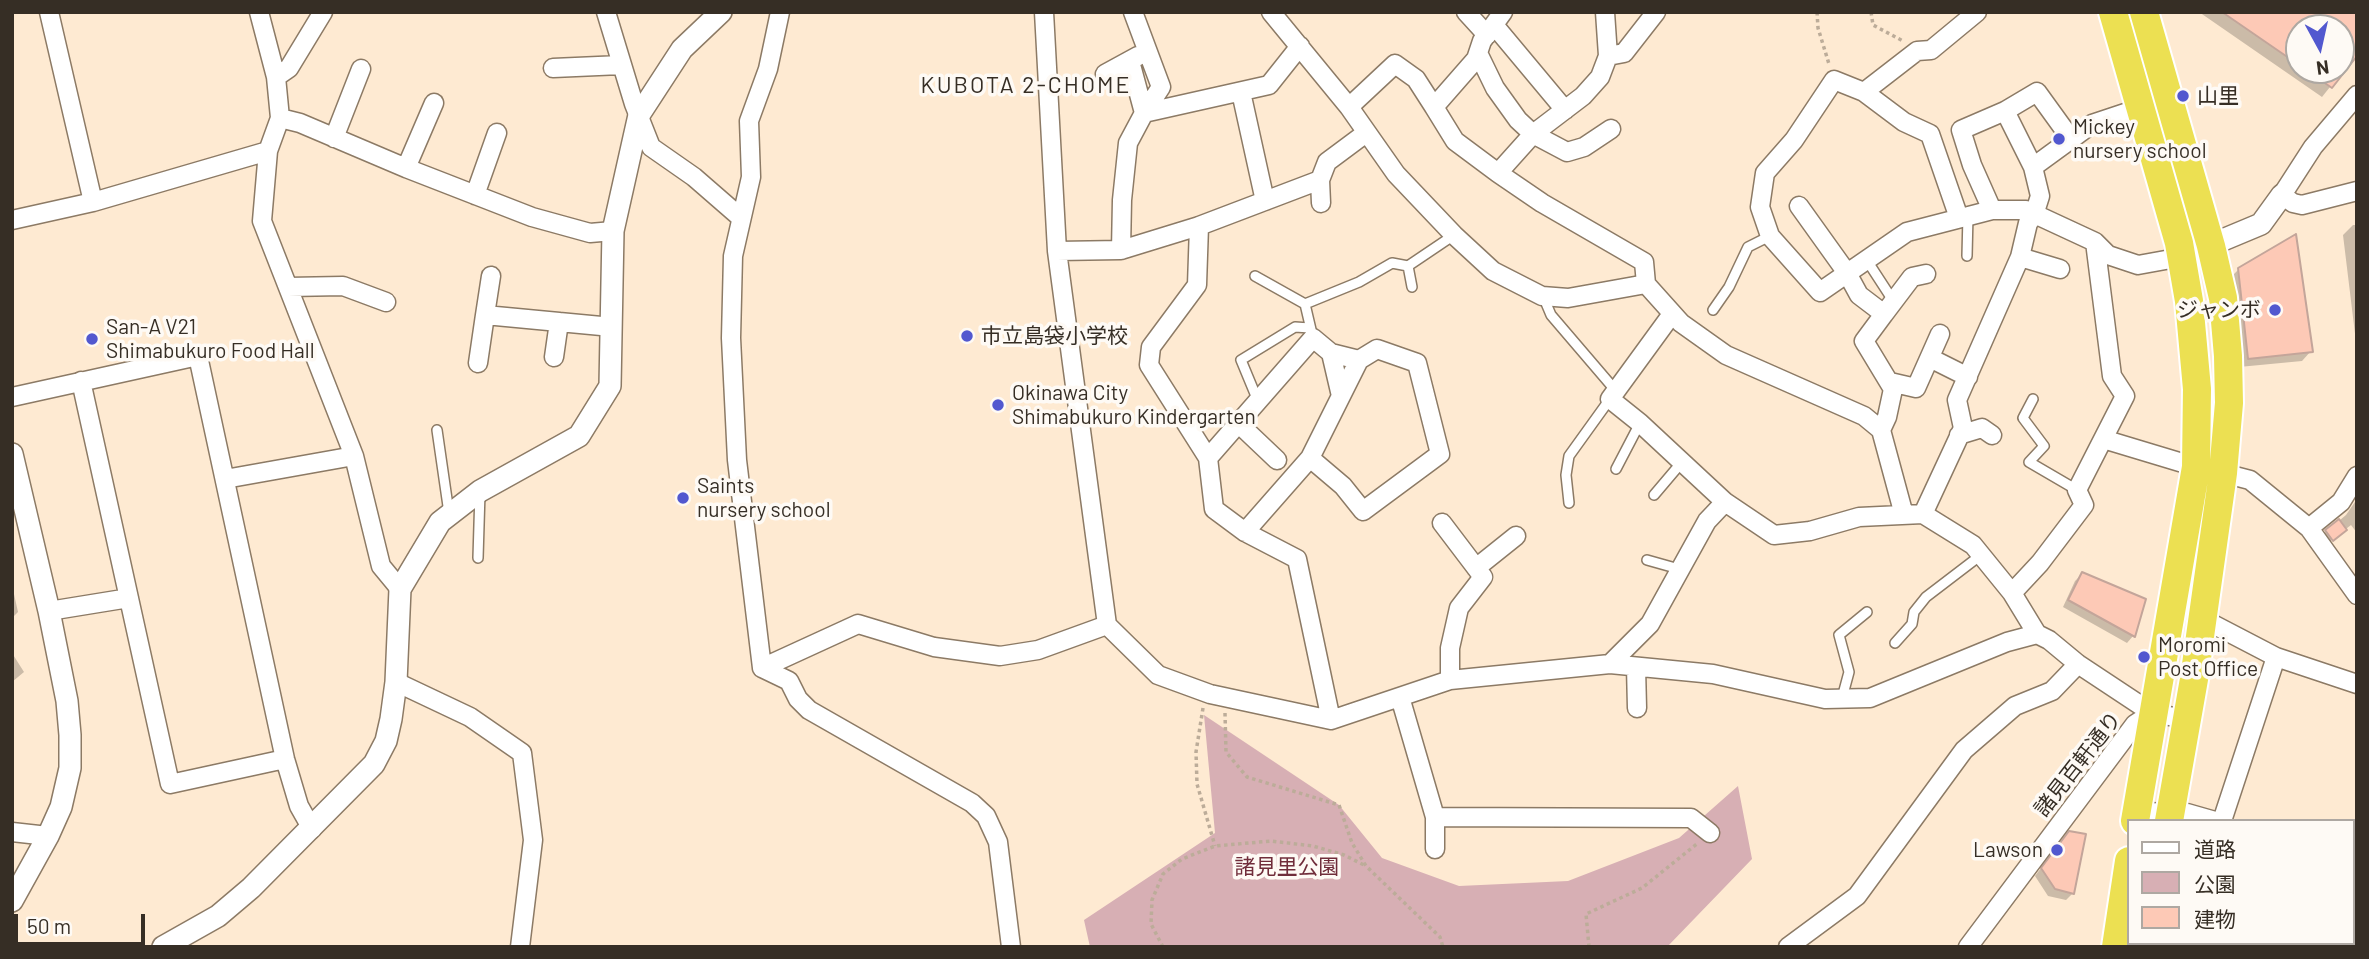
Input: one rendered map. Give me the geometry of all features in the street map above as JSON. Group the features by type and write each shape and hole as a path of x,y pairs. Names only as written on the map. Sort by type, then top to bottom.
{"highway":[{"path":"2113,12 2182,257 2197,389 2210,470 2203,618 2170,816"},
{"path":"2135,816 2152,713 2210,470 2229,403 2223,298 2211,246 2144,12"},
{"path":"2116,947 2128,867"}],"street":[{"path":"49,12 93,202"},
{"path":"259,12 276,77 280,118 268,151 262,221 354,456 381,566 400,589"},
{"path":"276,77 289,68 323,12"},
{"path":"606,12 621,65 651,147 694,177 740,217"},
{"path":"163,947 218,916 312,829 374,764 386,741 396,682 400,589 440,522 480,491 579,436 610,386 613,231 639,115 682,48 721,12"},
{"path":"762,668 737,460 731,338 733,256 751,177 748,121 768,69 780,12"},
{"path":"1044,12 1057,251 1107,625 1158,675 1225,701 1331,720 1450,680 1610,664 1713,674 1825,699 1870,698 2007,642 2037,634"},
{"path":"1121,250 1122,200 1128,143 1161,87 1133,12"},
{"path":"1270,12 1349,107 1396,174 1454,235 1493,271 1542,296 1568,298 1646,284"},
{"path":"1466,12 1494,24 1564,110"},
{"path":"1498,173 1532,134 1583,96 1600,77 1608,55 1605,12"},
{"path":"1608,55 1624,53 1656,12"},
{"path":"1864,92 1917,51 1931,50 1977,12"},
{"path":"1434,107 1475,59 1494,24"},
{"path":"1144,113 1269,85 1300,46"},
{"path":"1105,74 1148,51"},
{"path":"1478,52 1495,88 1518,120 1532,134 1567,152 1584,147 1611,129"},
{"path":"1130,61 1144,113"},
{"path":"1349,107 1395,64 1416,79 1455,141 1542,203 1644,262 1646,284 1681,323 1726,355 1864,416 1881,430 1904,515"},
{"path":"553,68 621,65"},
{"path":"334,138 361,69"},
{"path":"1964,216 1930,134 1904,122 1864,92 1835,80 1794,140 1765,173 1760,207 1770,236 1820,292 1907,232 1992,210 2025,210 2095,242 2108,255 2138,265 2182,257 2261,224 2313,147 2357,94"},
{"path":"1241,92 1265,201"},
{"path":"1992,210 1972,165 1961,130 2005,111 2037,92 2071,139"},
{"path":"406,168 434,103"},
{"path":"2033,167 2092,124 2140,108"},
{"path":"1923,514 1963,428 1957,400 2021,257 2028,223 2034,215 2040,196 2033,167 2005,111"},
{"path":"280,118 300,123 533,217 590,233 613,231"},
{"path":"1321,203 1320,180 1327,162 1366,133"},
{"path":"475,195 497,134"},
{"path":"12,220 93,202 268,151"},
{"path":"1057,251 1121,250 1199,226 1320,180"},
{"path":"2282,195 2293,203 2302,205 2357,191"},
{"path":"1799,206 1847,273 1859,295 1889,308"},
{"path":"1199,226 1197,285 1151,347 1149,365 1208,458 1214,509 1245,532 1297,559 1331,720"},
{"path":"2012,593 2040,564 2084,505 2077,490 2125,396 2112,376 2095,242"},
{"path":"2021,257 2060,269"},
{"path":"1881,430 1887,417 1893,389 1864,341 1912,277 1926,274"},
{"path":"478,363 491,276"},
{"path":"288,287 343,286 386,302"},
{"path":"1672,314 1613,395 1725,502 1774,535 1810,531 1859,517 1923,514 1973,545 2012,593 2037,634 2152,713 2186,719"},
{"path":"485,315 612,327"},
{"path":"554,356 559,322"},
{"path":"1208,458 1312,333 1331,353 1341,396"},
{"path":"1889,382 1916,388 1940,334"},
{"path":"1245,532 1310,458 1359,360 1377,349 1417,363 1440,454 1363,511 1343,486 1310,458"},
{"path":"1331,353 1359,360"},
{"path":"12,397 198,356 285,759 299,806 312,829"},
{"path":"1930,358 1968,377"},
{"path":"81,381 170,784 285,759"},
{"path":"1238,423 1277,460"},
{"path":"1959,435 1982,428 1993,435"},
{"path":"2103,439 2250,480 2309,528 2357,595"},
{"path":"12,454 49,611 67,701 70,735 70,768 61,807 12,901"},
{"path":"225,479 354,456"},
{"path":"2309,528 2341,502 2357,476"},
{"path":"1610,664 1650,624 1707,521 1725,502"},
{"path":"1442,523 1483,577 1459,608 1450,649 1450,680"},
{"path":"1476,568 1516,536"},
{"path":"49,611 129,598"},
{"path":"2203,618 2276,657 2357,684"},
{"path":"762,668 858,624 934,647 1000,656 1038,650 1107,625"},
{"path":"2223,819 2276,657"},
{"path":"1788,947 1857,896 1964,750 2015,706 2052,691 2078,664"},
{"path":"1636,667 1637,708"},
{"path":"762,668 789,681 798,699 809,710 972,803 986,816 998,842 1011,947"},
{"path":"396,682 471,717 522,753 533,841 520,947"},
{"path":"1400,697 1435,817 1434,849"},
{"name":"諸見百軒通り","path":"1968,947 2135,724 2152,713"},
{"path":"2135,816 2187,813 2208,819"},
{"path":"1435,817 1691,818 1710,833"},
{"path":"12,832 48,836"}],"lane":[{"path":"1964,216 1967,256"},
{"path":"1304,304 1359,282 1392,263 1408,266 1454,235"},
{"path":"1713,310 1729,286 1748,247 1770,236"},
{"path":"1867,259 1889,308"},
{"path":"1408,266 1412,287"},
{"path":"1255,276 1304,304 1312,333"},
{"path":"1542,296 1551,314 1613,395 1569,456 1566,475 1569,503"},
{"path":"1258,401 1241,360 1295,327 1312,333"},
{"path":"2033,399 2023,418 2044,446 2029,462 2077,490"},
{"path":"1616,469 1640,423"},
{"path":"437,430 450,515"},
{"path":"1654,495 1682,462"},
{"path":"478,558 480,491"},
{"path":"1895,643 1912,624 1914,612 1926,597 1981,555"},
{"path":"1647,560 1679,569"},
{"path":"1842,698 1849,671 1839,635 1867,612"}],"path":[{"path":"1817,12 1818,28 1835,80"},
{"path":"1871,12 1873,25 1899,37 1917,51"},
{"path":"1215,846 1197,784 1196,752 1202,708 1225,701 1226,752 1247,777 1339,805 1352,843 1366,866 1440,937 1443,947"},
{"path":"1589,947 1586,914 1642,888 1710,833"},
{"path":"1163,947 1152,925 1152,900 1163,874 1182,859 1215,846 1271,841 1313,846 1344,855 1366,866"}],"green space":[{"name":"諸見里公園","path":"1204,715 1339,805 1382,858 1459,886 1568,881 1679,838 1738,786 1752,859 1667,947 1090,947 1084,920 1215,833"}],"building":[{"path":"2222,12 2357,12 2355,59 2355,14 2285,14 2285,55"},
{"name":"ジャンボ","path":"2296,234 2313,352 2248,359 2238,268"},
{"path":"2339,519 2347,530 2333,541 2325,530"},
{"path":"2082,572 2146,599 2135,637 2068,600"},
{"path":"2069,831 2086,834 2074,894 2055,889 2041,868"}],"place":[{"name":"山里","path":"2183,96"},
{"name":"Mickey nursery school","path":"2059,139"},
{"name":"ジャンボ","path":"2275,310"},
{"name":"市立島袋小学校","path":"967,336"},
{"name":"San-A V21 Shimabukuro Food Hall","path":"92,339"},
{"name":"Okinawa City Shimabukuro Kindergarten","path":"998,405"},
{"name":"Saints nursery school","path":"683,498"},
{"name":"Moromi Post Office","path":"2144,657"},
{"name":"Lawson","path":"2057,850"}],"district":[{"name":"KUBOTA 2-CHOME","path":"1026,85"}]}
